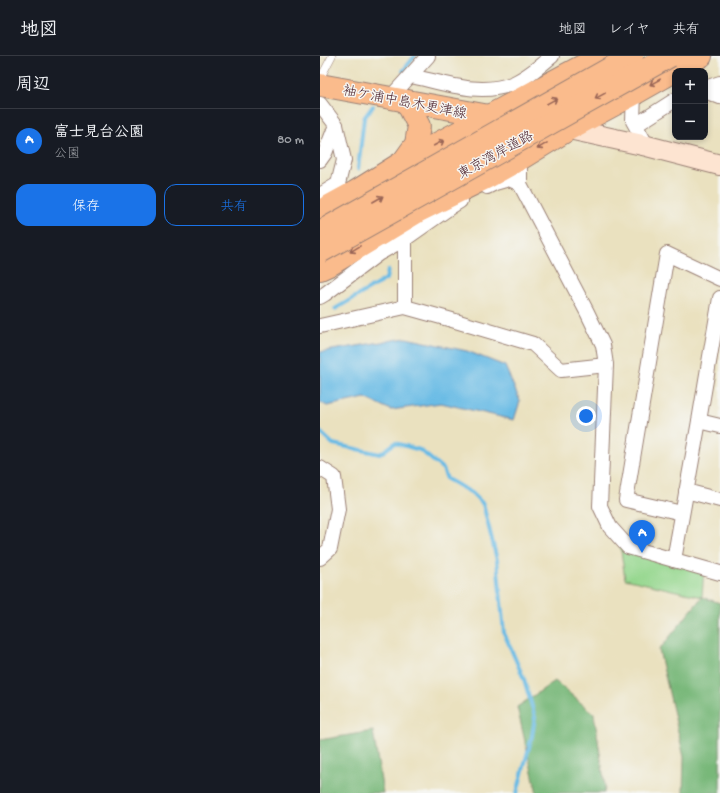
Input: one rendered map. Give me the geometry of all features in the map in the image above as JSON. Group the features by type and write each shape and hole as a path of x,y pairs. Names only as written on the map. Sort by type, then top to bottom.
{"main road":[{"path":"320,211 355,192 403,162 498,118 600,56"},
{"name":"東京湾岸道路","path":"320,232 632,56"},
{"name":"東京湾岸道路","path":"320,252 670,56"},
{"path":"320,269 331,264 417,212 488,177 569,128 634,94 701,56"},
{"name":"袖ケ浦中島木更津線","path":"320,85 498,118 569,128"},
{"path":"398,99 419,126 416,144 403,162"},
{"path":"569,128 720,165"}],"street":[{"path":"398,99 411,76 428,56"},
{"path":"411,76 470,89 494,89 514,83 525,77 552,56"},
{"path":"708,87 720,83"},
{"path":"708,92 720,97"},
{"path":"634,94 633,121 647,146"},
{"path":"636,125 672,102"},
{"path":"320,104 336,125 344,160 338,184 320,195"},
{"path":"498,118 515,137 520,159 520,184 603,345 606,366 600,506 610,527 628,547 720,573"},
{"path":"320,160 325,153 336,125"},
{"path":"320,297 378,254 405,239 452,206 495,183 509,179 520,184"},
{"path":"405,239 405,307"},
{"path":"682,513 626,500 667,254 720,279"},
{"path":"674,560 686,491 716,350 720,298"},
{"path":"320,326 405,307 533,344 561,370 606,366"},
{"path":"700,421 720,426"},
{"path":"320,468 334,477 338,509 330,549 320,558"},
{"path":"686,491 720,500"}],"lane":[{"path":"320,79 332,56"}],"green space":[{"path":"619,537 704,569 702,597 625,579"},
{"path":"702,597 720,603 720,793 683,793 684,757 659,650"},
{"path":"555,681 594,714 605,786 604,793 537,793 517,707"},
{"path":"373,731 383,793 320,793 320,740"}],"water":[{"path":"406,338 467,351 505,366 520,401 514,420 441,403 391,410 365,398 327,406 320,402 320,352"}],"waterway":[{"path":"403,71 415,56"},
{"path":"358,169 364,118 373,106"},
{"path":"335,309 386,279 388,270"},
{"path":"320,432 333,444 380,454 395,443 420,450 443,469 447,479 472,493 483,504 497,560 504,633 524,679 535,717 532,736 517,793"}],"place":[{"name":"富士見台公園","path":"642,553"}]}
